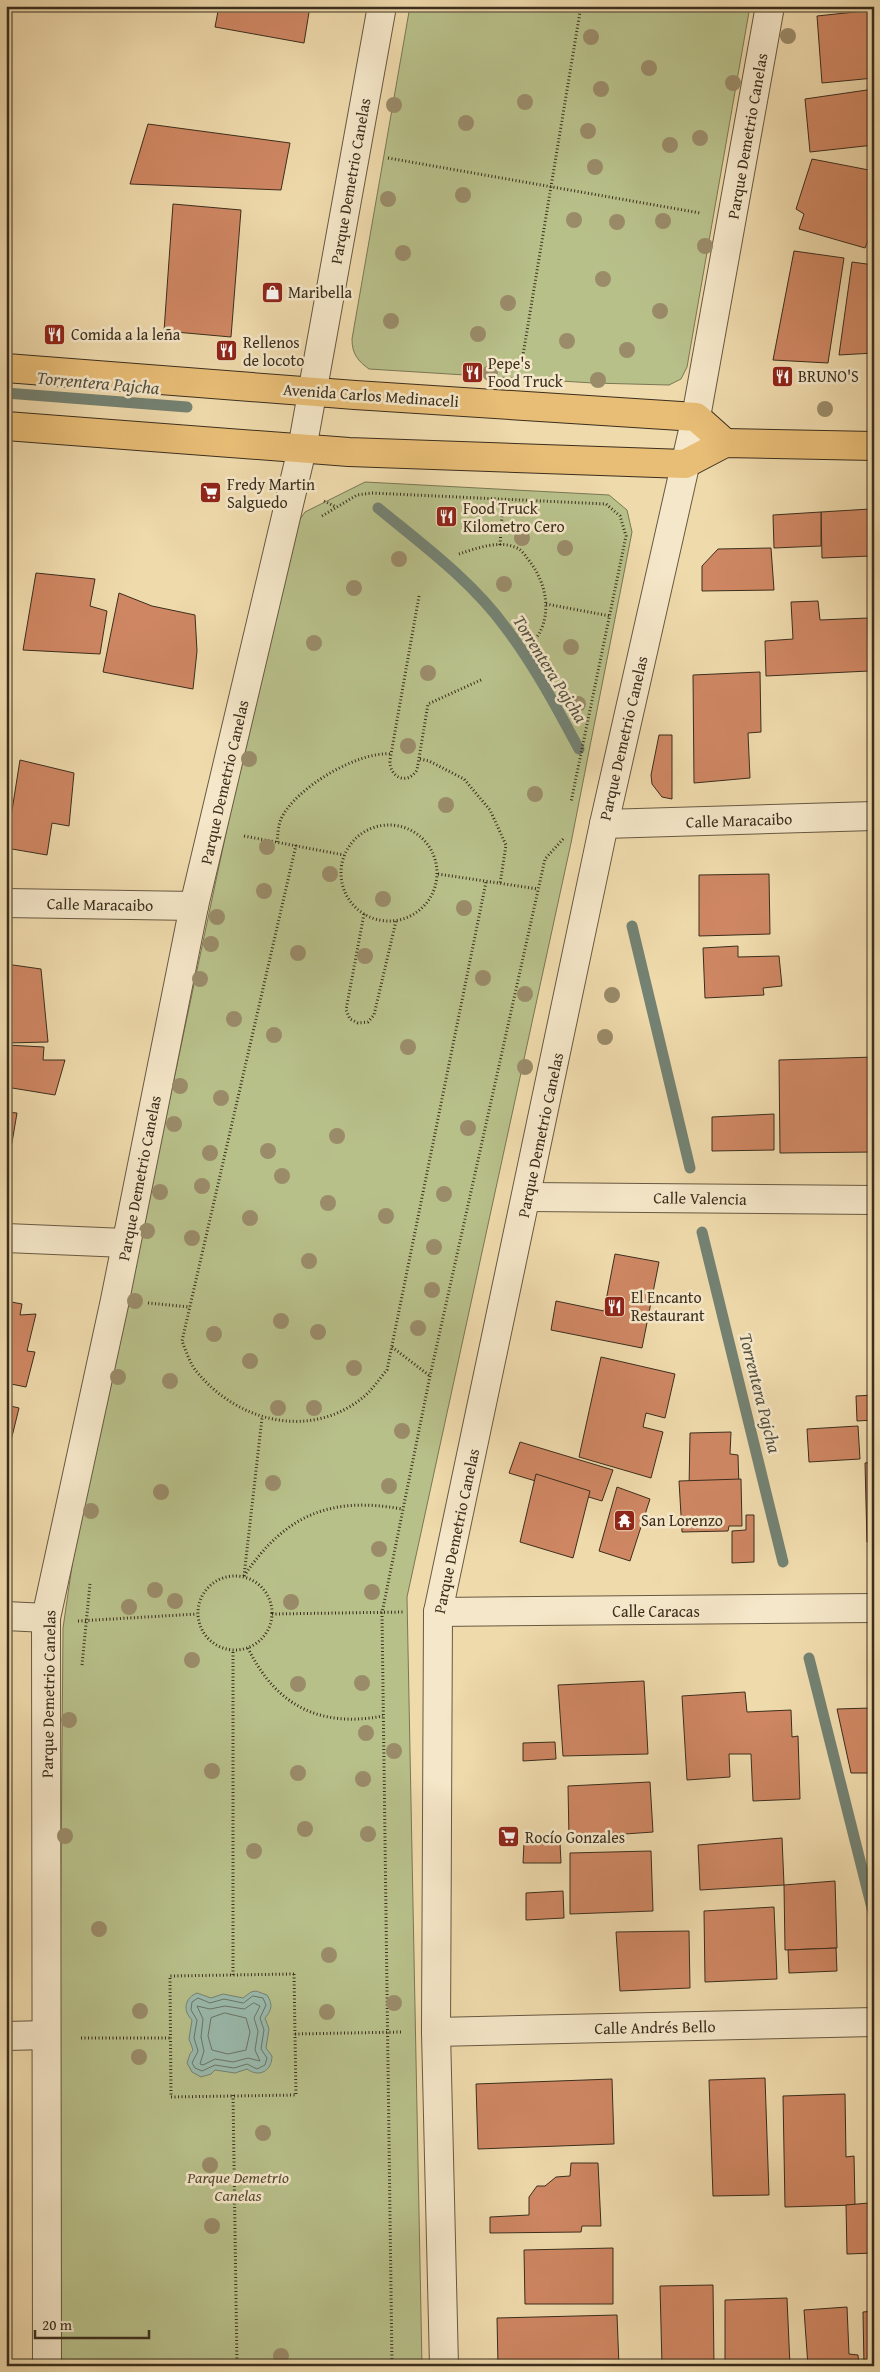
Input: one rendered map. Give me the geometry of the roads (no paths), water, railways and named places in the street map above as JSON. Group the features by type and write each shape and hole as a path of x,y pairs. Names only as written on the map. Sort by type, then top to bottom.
{"main road":[{"name":"Avenida Carlos Medinaceli","path":"6,368 696,417"},
{"path":"696,417 725,444"},
{"path":"6,426 302,449 685,464 725,444 874,446"}],"street":[{"name":"Parque Demetrio Canelas","path":"47,2366 46,1618 115,1300 194,906 302,449 382,6"},
{"name":"Parque Demetrio Canelas","path":"444,2366 436,2032 438,1612 527,1197 604,824 696,417 770,6"},
{"name":"Calle Maracaibo","path":"604,824 874,816"},
{"name":"Calle Maracaibo","path":"6,903 194,906"},
{"name":"Calle Valencia","path":"527,1197 874,1200"},
{"path":"6,1238 125,1243"},
{"name":"Calle Caracas","path":"438,1612 874,1608"},
{"path":"6,1616 46,1618"},
{"name":"Calle Andrés Bello","path":"436,2032 874,2022"},
{"path":"6,2036 46,2035"}],"water":[{"path":"256,1991 267,1995 271,2004 265,2018 269,2029 266,2048 272,2056 270,2066 260,2073 247,2069 235,2073 215,2070 211,2074 201,2077 192,2072 187,2063 193,2050 189,2039 192,2020 186,2008 190,1998 197,1993 211,1998 223,1994 243,1998"}],"waterway":[{"name":"Torrentera Pajcha","path":"6,393 187,407"},
{"name":"Torrentera Pajcha","path":"378,508 446,564 493,611 536,672 579,749"},
{"name":"Torrentera Pajcha","path":"632,926 690,1168"},
{"name":"Torrentera Pajcha","path":"702,1232 783,1562"},
{"name":"Torrentera Pajcha","path":"809,1658 874,1916"}],"place":[{"name":"Maribella","path":"272,292"},
{"name":"Comida a la leña","path":"55,334"},
{"name":"Rellenos de locoto","path":"227,351"},
{"name":"Pepe's Food Truck","path":"472,372"},
{"name":"BRUNO'S","path":"782,376"},
{"name":"Fredy Martin Salguedo","path":"211,493"},
{"name":"Food Truck Kilometro Cero","path":"447,517"},
{"name":"El Encanto Restaurant","path":"615,1306"},
{"name":"San Lorenzo","path":"625,1520"},
{"name":"Rocío Gonzales","path":"509,1837"}]}
